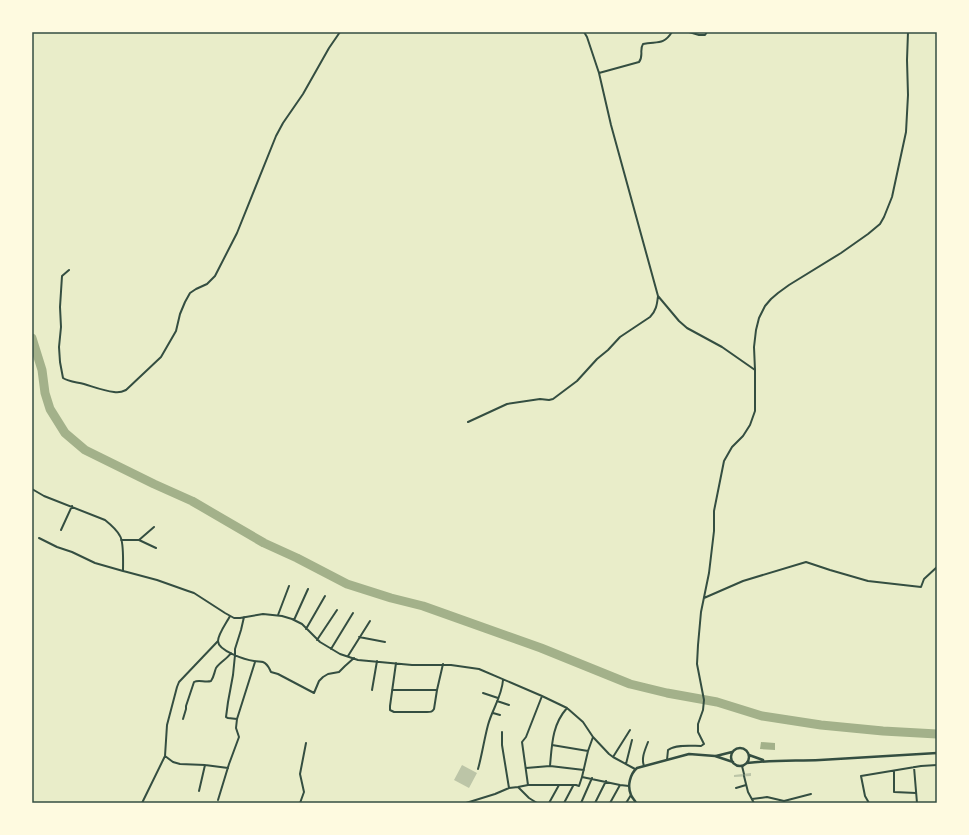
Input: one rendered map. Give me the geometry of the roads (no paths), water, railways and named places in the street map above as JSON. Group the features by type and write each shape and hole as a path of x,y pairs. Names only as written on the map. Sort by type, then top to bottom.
{"street":[{"path":"69,270 62,276 60,307 62,327 59,348 63,378 68,381 116,393 122,392 161,357 176,331 180,314 190,293 207,284 215,276 237,233 276,136 340,32"},
{"path":"468,422 507,404 553,399 577,380 620,337 650,317 654,313 657,306 658,296 611,125 599,73 584,32"},
{"path":"599,73 639,62 641,60 640,49 643,44 661,42 672,32"},
{"path":"689,32 699,35 705,35 707,32"},
{"path":"667,760 668,750 671,747 701,746 704,744 698,732 698,724 703,710 704,700 697,664 699,632 709,573 714,531 714,511 724,461 732,447 750,425 753,417 756,403 754,347 759,318 765,306 771,299 789,285 841,254 880,224 884,217 892,197 906,132 908,95 908,32"},
{"path":"658,296 675,317 683,324 722,347 755,370"},
{"path":"32,490 105,520 112,526 120,535 123,571"},
{"path":"61,530 72,506"},
{"path":"138,540 154,527"},
{"path":"39,538 56,547 72,552 95,563 162,582 194,593 234,618 263,614 278,615 294,620 302,624 317,640 331,649 354,658 396,664 443,664 479,669 567,708 583,722 593,737 605,750 613,757 635,769"},
{"path":"121,540 138,540 156,548"},
{"path":"704,598 743,581 806,562 868,581 921,587 924,579 937,567"},
{"path":"278,615 289,586"},
{"path":"294,620 308,589"},
{"path":"306,629 325,596"},
{"path":"317,640 337,610"},
{"path":"331,649 353,613"},
{"path":"142,803 165,756 167,725 179,682 218,641 230,616"},
{"path":"237,720 226,717 233,678 235,649 244,617"},
{"path":"348,656 370,621"},
{"path":"359,637 385,642"},
{"path":"218,641 219,644 230,653 255,662 263,662 268,666 271,672 278,674 314,693 319,681 323,677 328,674 339,672 354,658"},
{"path":"183,719 194,682 211,681 216,668 230,653"},
{"path":"218,800 239,738 236,728 237,720 255,662"},
{"path":"372,690 377,662"},
{"path":"396,664 390,710 398,712 431,712 434,709 443,664"},
{"path":"478,769 488,725 503,684 503,680"},
{"path":"392,690 437,690"},
{"path":"482,693 509,705"},
{"path":"528,785 522,742 526,737 542,696"},
{"path":"550,766 552,745 557,722 567,708"},
{"path":"492,713 500,715"},
{"path":"613,757 630,730"},
{"path":"502,732 502,745 509,788"},
{"path":"466,803 509,788 528,785 579,786 593,737"},
{"path":"626,764 632,740"},
{"path":"644,766 644,753 648,742"},
{"path":"300,803 304,788 300,774 306,743"},
{"path":"552,745 588,751"},
{"path":"715,756 733,752 742,748 747,750 749,755 747,763"},
{"path":"733,752 731,757 733,762"},
{"path":"636,803 631,795 629,786 635,769 690,754 715,756 742,766 747,763 765,761 825,760 937,753"},
{"path":"749,755 765,761"},
{"path":"165,756 177,764 205,764 228,768"},
{"path":"199,791 205,764"},
{"path":"868,803 861,776 914,767 937,765"},
{"path":"526,768 550,766 584,770"},
{"path":"742,766 746,785 754,803"},
{"path":"914,767 917,803"},
{"path":"894,770 894,792 916,793"},
{"path":"582,776 629,786"},
{"path":"581,803 592,778"},
{"path":"595,803 606,781"},
{"path":"549,803 558,785"},
{"path":"610,803 620,785"},
{"path":"736,788 746,785"},
{"path":"564,803 573,786"},
{"path":"518,787 529,798 537,803"},
{"path":"752,799 766,797 784,801 811,794"},
{"path":"626,803 631,795"}],"waterway":[{"path":"32,338 42,370 45,393 50,409 65,433 85,450 192,501 264,543 347,584 391,598 423,606 541,648 630,684 667,693 717,702 762,716 821,725 937,734"}]}
